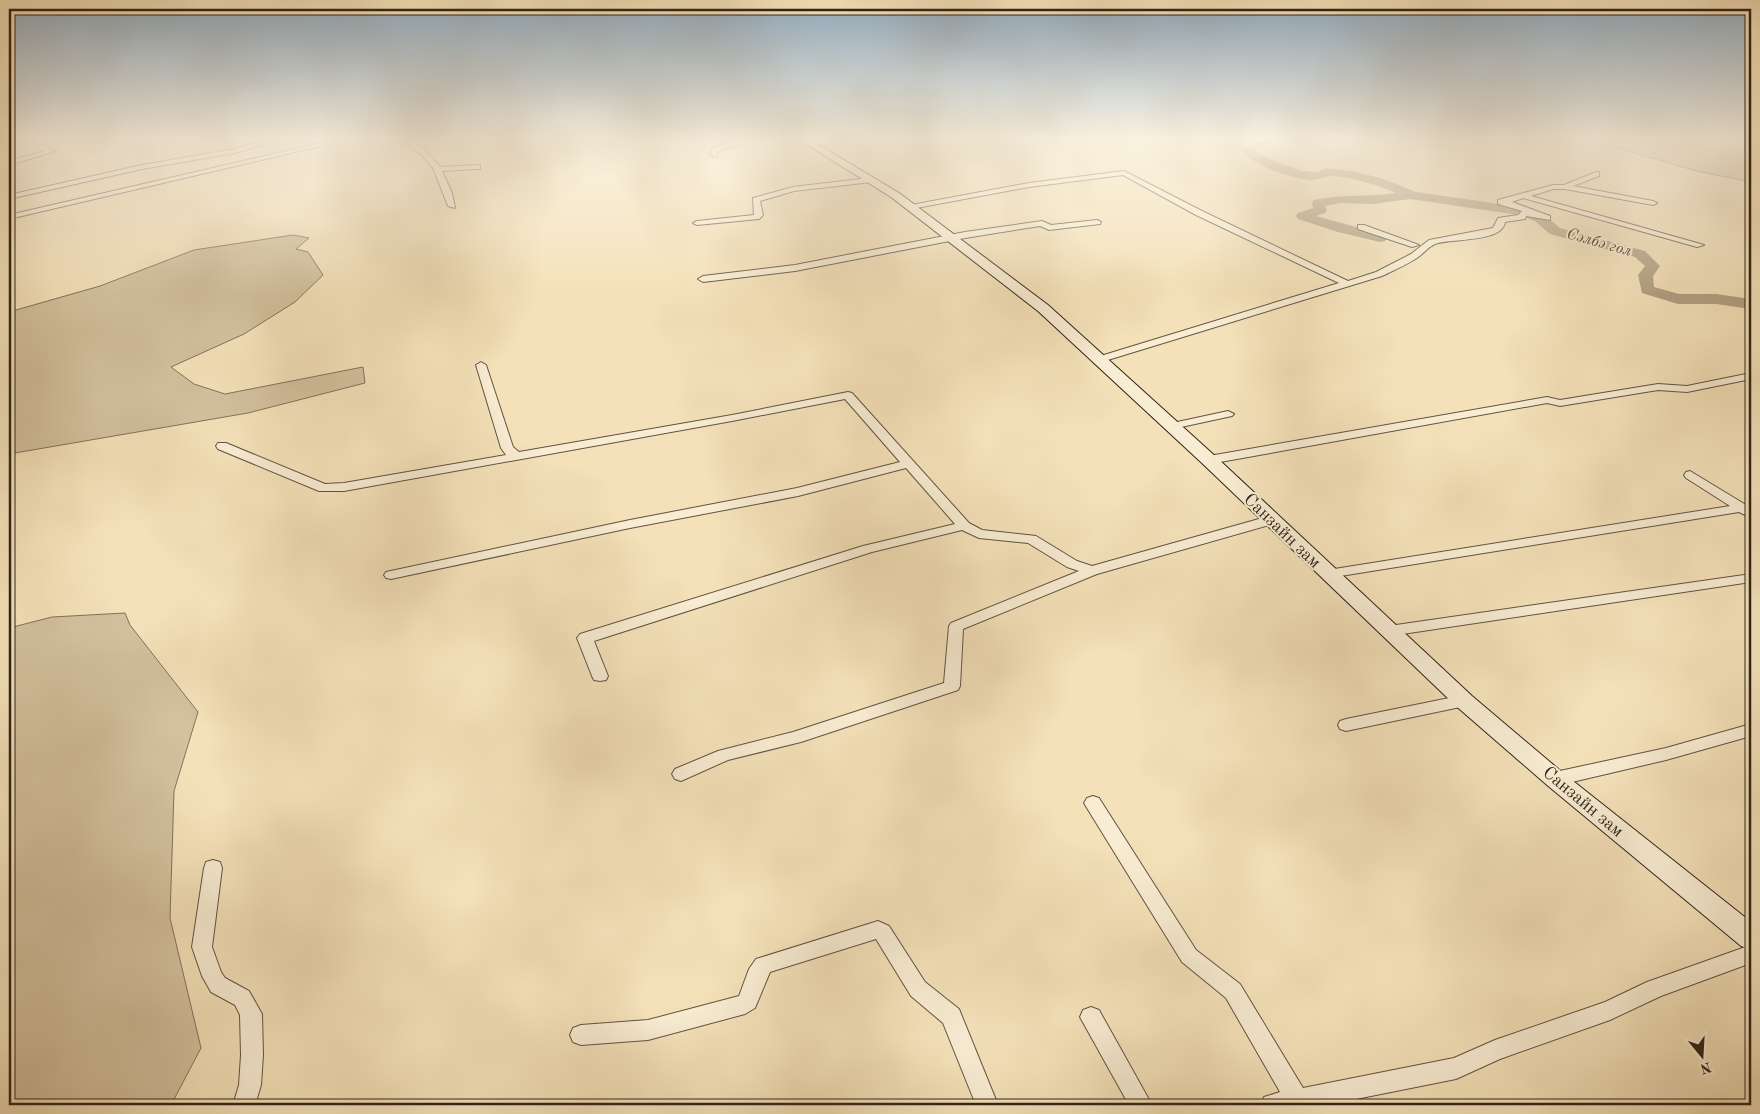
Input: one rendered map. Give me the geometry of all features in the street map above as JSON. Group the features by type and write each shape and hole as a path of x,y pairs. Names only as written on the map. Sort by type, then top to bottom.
{"main road":[{"name":"Санзайн зам","path":"886,191 911,207 1043,308 1209,460 1464,701 1555,779 1751,938"}],"street":[{"path":"9,197 36,191"},
{"path":"9,217 121,191"},
{"path":"446,191 452,206"},
{"path":"697,223 756,217 759,214 756,200 785,191"},
{"path":"911,207 997,191"},
{"path":"1158,191 1199,213 1348,284"},
{"path":"1098,360 1379,274 1414,256 1432,242 1483,234 1496,230 1500,226 1501,220 1522,217 1523,213 1547,218 1502,202 1540,191"},
{"path":"1587,191 1653,203"},
{"path":"1523,196 1700,245"},
{"path":"704,279 795,268 1042,223 1049,228 1097,222"},
{"path":"1361,227 1416,245 1425,240 1447,239"},
{"path":"1414,256 1416,245"},
{"path":"482,365 507,448 511,453 518,456"},
{"path":"1209,460 1547,400 1560,403 1658,387 1688,389 1751,376"},
{"path":"222,446 323,488 344,487 732,418 848,395 964,526 979,534 1031,538 1072,564 1092,572"},
{"path":"1172,426 1228,414"},
{"path":"391,575 630,524 798,492 909,463"},
{"path":"1690,475 1747,511"},
{"path":"1328,574 1747,511"},
{"path":"681,774 724,756 795,738 952,686 956,626 1092,572 1271,520"},
{"path":"600,676 585,638 868,549 964,526"},
{"path":"1389,631 1751,578"},
{"path":"1346,724 1464,701"},
{"path":"1555,779 1666,754 1751,730"},
{"path":"1093,803 1189,956 1233,990 1313,1100"},
{"path":"213,868 202,948 212,976 218,985 242,998 250,1014 252,1055 250,1085 244,1105"},
{"path":"581,1035 648,1030 745,1004 748,1001 759,969 763,965 878,930 882,932 918,989 951,1016 987,1105"},
{"path":"1272,1105 1313,1100 1456,1068 1495,1050 1610,1010 1654,989 1751,954"},
{"path":"1091,1017 1141,1105"}],"shaded area":[{"path":"293,235 309,238 296,249 308,252 323,275 295,302 244,334 171,367 194,384 225,394 363,367 365,383 248,413 9,454 9,312 100,286 194,250"},
{"path":"125,613 130,625 198,712 174,791 170,918 201,1048 171,1105 9,1105 9,628 52,617"}],"waterway":[{"name":"Сэлбэ гол","path":"1401,191 1415,196 1522,211 1540,218 1555,231 1640,254 1653,266 1645,275 1647,290 1678,299 1716,299 1751,304"},
{"path":"1380,238 1343,229 1303,216 1320,210 1318,203 1340,199 1373,200 1410,195"}]}
